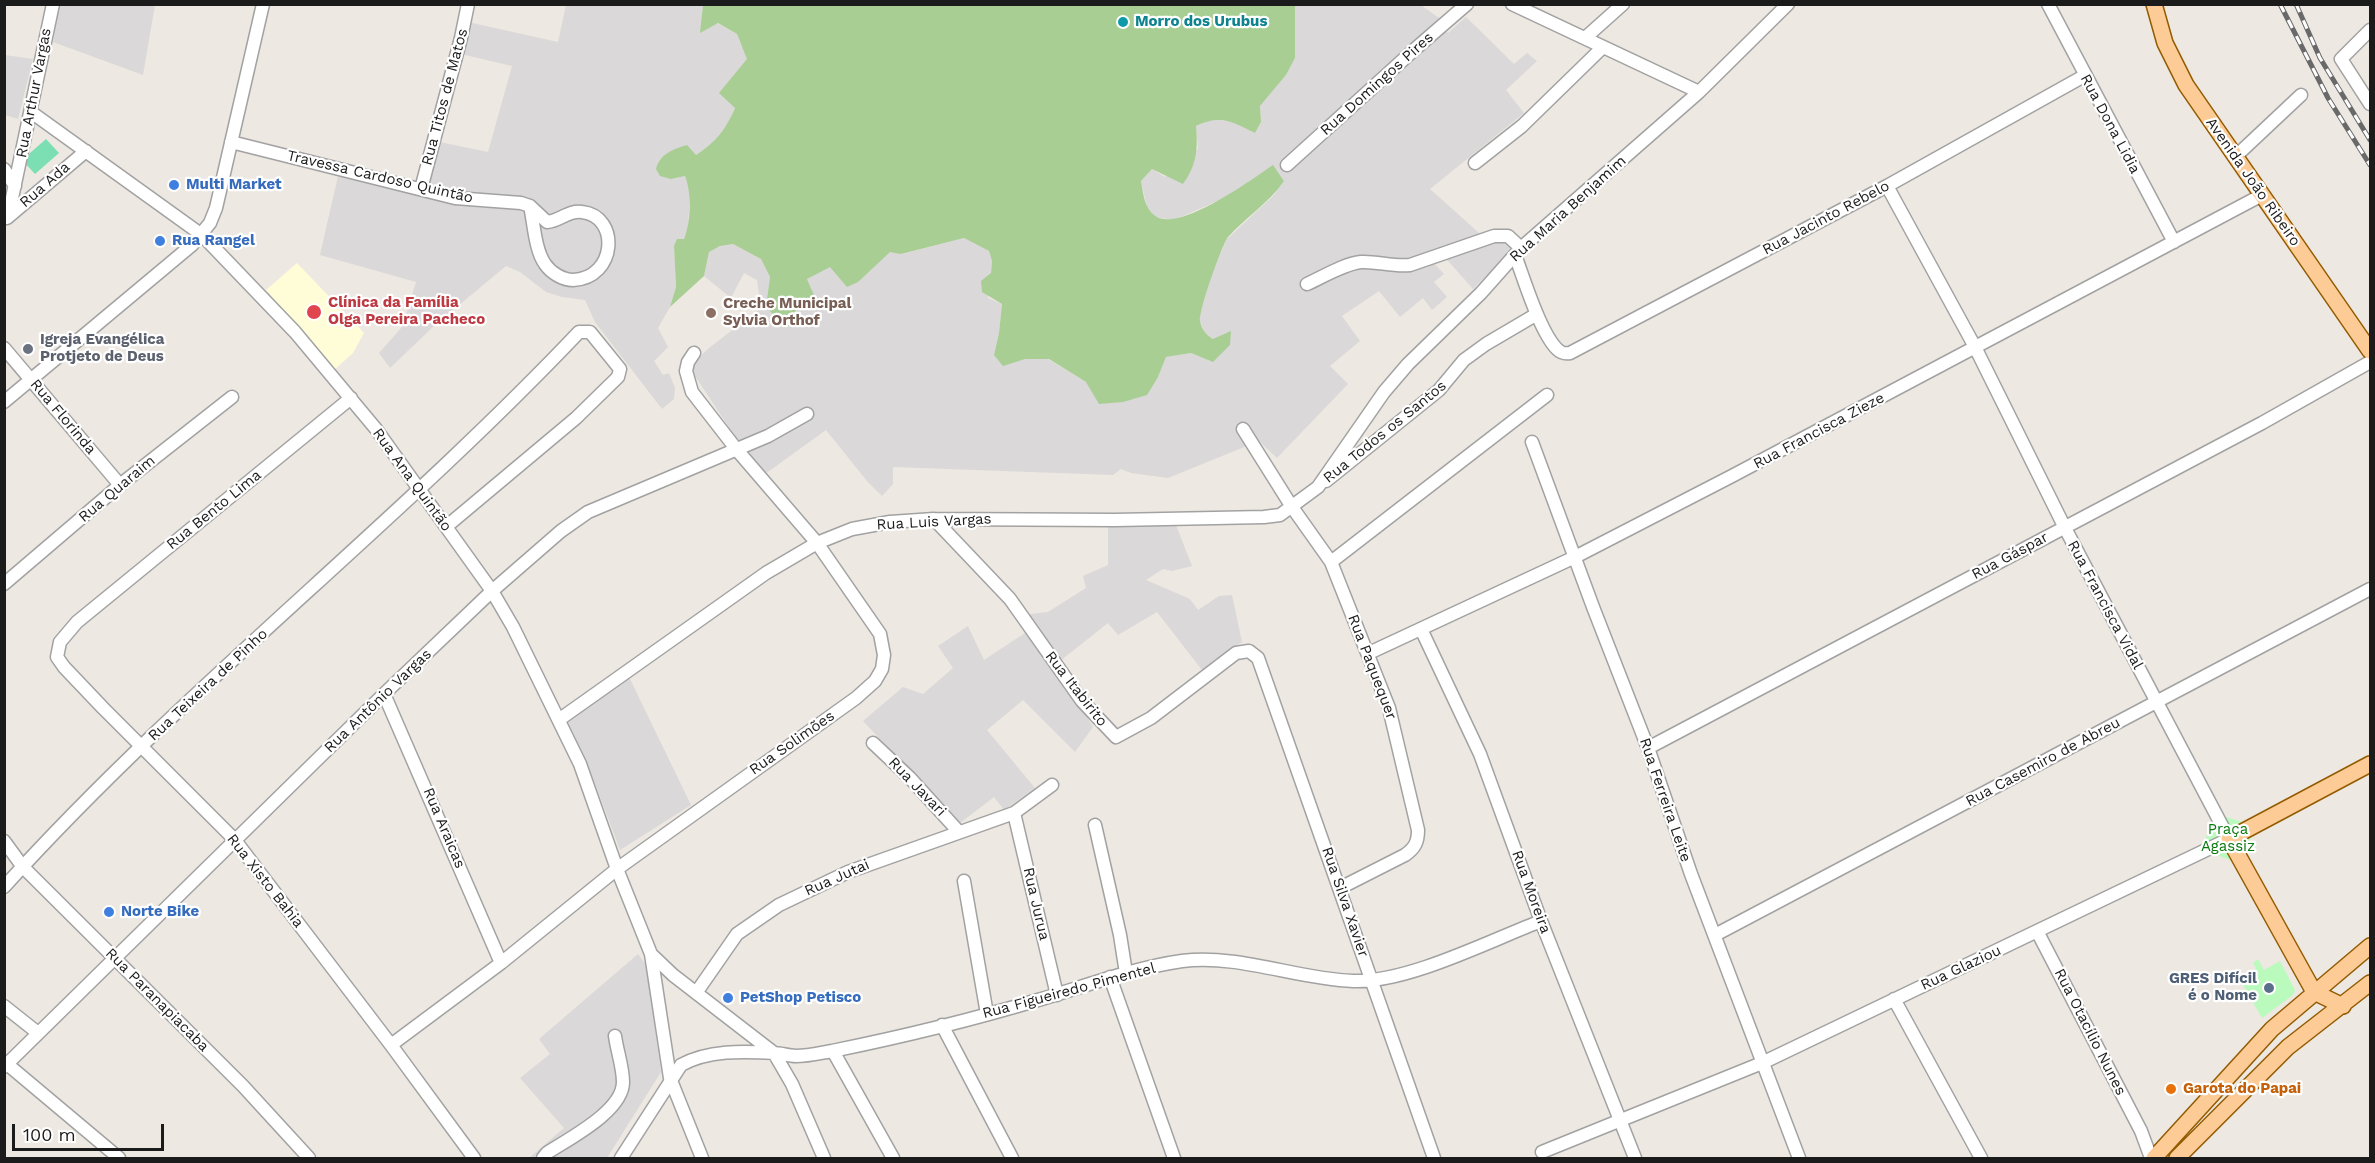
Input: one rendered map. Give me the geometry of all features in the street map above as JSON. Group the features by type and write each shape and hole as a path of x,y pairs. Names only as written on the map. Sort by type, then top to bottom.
{"main road":[{"name":"Avenida João Ribeiro","path":"2154,4 2165,43 2186,86 2370,351"},
{"name":"Rua Glaziou","path":"2229,839 2370,764"},
{"name":"Rua Francisca Vidal","path":"2229,839 2314,992"},
{"path":"2152,1158 2272,1029 2370,946"},
{"path":"2177,1158 2288,1047 2370,983"},
{"path":"2314,992 2343,1006"},
{"path":"2272,1029 2279,1029 2287,1034 2288,1047"}],"street":[{"name":"Rua Arthur Vargas","path":"6,218 15,186 53,4"},
{"path":"4,402 202,235 210,224 216,208 263,4"},
{"name":"Rua Titos de Matos","path":"421,189 468,4"},
{"name":"Rua Domingos Pires","path":"1287,165 1467,4"},
{"path":"1512,4 1700,92"},
{"path":"1585,38 1623,4"},
{"name":"Rua Maria Benjamim","path":"1292,507 1318,487 1397,376 1481,293 1518,251 1700,92 1788,4"},
{"name":"Rua Dona Lidia","path":"2048,4 2175,242"},
{"path":"2370,30 2341,59 2370,104"},
{"path":"1475,163 1522,126 1603,47"},
{"name":"Rua Jacinto Rebelo","path":"1538,314 1555,348 1564,354 1575,351 1887,186 2085,76"},
{"path":"2235,157 2301,95"},
{"name":"Rua Ana Quintão","path":"31,112 202,235 295,332 351,398 447,526 492,591 560,719 580,764 617,869 651,954"},
{"name":"Travessa Cardoso Quintão","path":"231,142 455,198 508,201 530,206 547,222 554,221 570,212 593,215 605,227 609,248 604,262 594,275 568,280 545,264 540,254 530,206"},
{"name":"Rua Ada","path":"6,218 86,151"},
{"path":"4,169 15,186"},
{"name":"Rua Francisca Vidal","path":"1887,186 1974,347 2064,528 2229,839"},
{"name":"Rua Francisca Zieze","path":"1369,653 1575,557 1809,437 2262,195"},
{"path":"1306,284 1352,264 1362,262 1410,265 1494,236 1508,236 1518,251 1538,314"},
{"name":"Rua Todos os Santos","path":"1318,487 1381,439 1439,390 1469,356 1538,314"},
{"name":"Rua Teixeira de Pinho","path":"4,887 141,747 516,397 579,332 590,332 620,369 618,377 576,418 447,526"},
{"name":"Rua Florinda","path":"4,348 120,485"},
{"name":"Rua Solimões","path":"391,1045 501,963 617,869 856,698 875,681 882,669 884,655 880,634 817,543 737,450 692,392 686,371 688,362 694,353"},
{"name":"Rua Gáspar","path":"1648,748 2262,423 2370,362"},
{"path":"1331,562 1547,395"},
{"name":"Rua Quaraim","path":"4,584 120,485 232,397"},
{"name":"Rua Bento Lima","path":"77,622 351,398"},
{"name":"Rua Antônio Vargas","path":"6,1065 384,694 492,591 561,531 588,512 737,450 807,414"},
{"name":"Rua Paquequer","path":"1243,429 1292,507 1331,562 1369,653 1397,735 1418,840 1413,849 1405,855 1340,888"},
{"name":"Rua Ferreira Leite","path":"1532,442 1648,748 1691,874 1799,1158"},
{"name":"Rua Luis Vargas","path":"560,719 766,573 817,543 852,529 890,522 934,519 1115,520 1264,517 1280,515 1292,507"},
{"name":"Rua Itabirito","path":"934,519 1010,599 1082,701 1116,737 1151,718 1236,653 1249,651"},
{"name":"Rua Casemiro de Abreu","path":"1715,935 2370,589"},
{"name":"Rua Xisto Bahia","path":"77,622 60,642 57,657 64,668 234,839 474,1158"},
{"name":"Rua Moreira","path":"1421,629 1480,754 1541,921 1635,1158"},
{"name":"Rua Silva Xavier","path":"1249,651 1258,658 1434,1158"},
{"name":"Rua Araicas","path":"384,694 501,963"},
{"name":"Rua Javari","path":"873,742 910,778 959,832"},
{"name":"Rua Jutai","path":"696,993 737,934 779,905 848,872 1014,813 1052,785"},
{"name":"Rua Jurua","path":"1014,813 1057,995"},
{"path":"1095,825 1120,935 1126,973"},
{"name":"Rua Glaziou","path":"1542,1152 1762,1064 1894,999 2038,933 2202,850 2229,839"},
{"name":"Rua Paranapiacaba","path":"4,841 23,867 243,1086 309,1158"},
{"path":"964,881 987,1014"},
{"name":"Rua Figueiredo Pimentel","path":"621,1158 670,1078 681,1065 707,1054 774,1053 796,1056 834,1051 987,1014 1057,995 1110,977 1182,962 1222,960 1326,978 1372,981 1395,977 1541,921"},
{"name":"Rua Otacílio Nunes","path":"2038,933 2142,1131 2152,1158"},
{"path":"651,954 696,993 774,1053 782,1065 824,1158"},
{"path":"651,954 670,1078 702,1158"},
{"path":"1110,977 1174,1158"},
{"path":"1894,999 1981,1158"},
{"path":"4,1006 38,1033"},
{"path":"942,1025 1012,1158"},
{"path":"543,1158 605,1112 620,1096 623,1081 615,1036"},
{"path":"834,1051 893,1158"},
{"path":"6,1065 119,1158"},
{"path":"2142,1131 2169,1142"},
{"name":"Rua Figueiredo Pimentel","path":"626,1158 632,1141"}],"shaded area":[{"path":"703,4 701,32 717,23 737,34 742,47 779,31 720,93 735,107 730,121 712,144 696,155 671,179 685,176 690,191 688,229 684,239 674,246 676,287 670,307 658,328 668,347 654,361 663,375 669,373 675,388 674,399 662,409 595,322 585,300 546,292 520,272 506,266 435,325 390,368 379,353 402,327 416,282 320,255 338,176 422,195 435,141 488,152 512,66 461,54 468,22 558,42 566,5"},
{"path":"59,5 155,5 143,75 53,42"},
{"path":"1295,5 1421,5 1439,18 1448,33 1466,17 1514,64 1527,53 1537,61 1506,90 1524,113 1430,189 1488,241 1511,242 1513,249 1473,289 1441,253 1430,259 1444,274 1434,282 1447,297 1432,310 1423,298 1400,317 1379,291 1342,316 1360,341 1330,366 1348,384 1277,458 1259,441 1168,478 1131,473 1121,469 1113,475 893,467 893,484 882,496 826,430 765,474 740,444 689,367 709,348 761,308 757,280 744,273 731,298 704,276 709,252 720,246 733,244 761,259 770,277 766,306 791,315 814,295 807,279 885,240 902,254 964,238 989,251 992,261 988,298 1002,304 994,355 1048,359 1086,382 1158,377 1166,357 1191,353 1213,362 1213,339 1204,333 1199,318 1213,270 1227,239 1274,195 1284,181 1273,166 1222,199 1174,220 1155,217 1147,207 1141,181 1152,169 1165,177 1198,149 1196,126 1211,119 1234,122 1255,133 1261,122 1260,106 1286,75 1295,58"},
{"path":"5,55 33,59 18,119 5,115"},
{"name":"Clínica da Família Olga Pereira Pacheco","path":"297,263 364,333 353,353 335,369 266,290"},
{"path":"1176,525 1192,566 1172,571 1163,569 1146,580 1190,599 1198,610 1219,596 1232,595 1242,642 1202,670 1157,612 1118,635 1108,623 1055,665 1093,727 1075,752 1023,700 987,730 1035,788 1004,810 994,797 960,823 863,721 903,687 923,694 953,668 938,646 968,626 984,660 1025,633 1030,614 1048,612 1086,588 1083,576 1108,565 1108,527"},
{"path":"629,677 691,805 620,850 591,773 568,722"},
{"path":"638,954 646,965 661,1072 607,1158 529,1158 564,1128 520,1078 550,1054 539,1039"}],"green space":[{"path":"703,5 1295,5 1295,58 1286,75 1260,106 1261,122 1255,133 1226,121 1205,122 1196,126 1196,156 1183,184 1152,169 1141,181 1148,208 1154,215 1165,219 1179,218 1214,203 1273,165 1284,181 1228,237 1211,279 1200,321 1204,332 1213,339 1231,331 1230,345 1213,362 1191,353 1166,357 1147,395 1123,402 1099,404 1086,382 1049,359 1025,359 1003,366 994,355 1002,304 982,292 981,281 991,273 992,261 989,251 964,238 901,254 890,252 858,282 847,287 830,267 807,279 814,295 791,315 794,323 784,328 766,306 770,277 761,259 733,244 720,246 709,252 704,276 670,307 676,287 674,246 677,239 684,239 688,225 689,191 685,176 671,179 660,176 656,169 661,159 672,150 687,145 696,155 720,134 735,108 719,93 747,59 737,34 718,23 700,33"},
{"path":"46,139 59,153 35,174 22,160"},
{"name":"Praça Agassiz","path":"2214,813 2255,826 2242,864 2202,850"},
{"name":"GRES Difícil é o Nome","path":"2258,959 2264,970 2280,961 2295,990 2293,995 2262,1018 2243,985 2256,968 2253,963"}],"railway":[{"path":"2280,4 2328,98 2370,165"},
{"path":"2296,4 2320,58 2370,140"}],"place":[{"name":"Morro dos Urubus","path":"1123,22"},
{"name":"Multi Market","path":"174,185"},
{"name":"Rua Rangel","path":"160,241"},
{"name":"Clínica da Família Olga Pereira Pacheco","path":"314,312"},
{"name":"Creche Municipal Sylvia Orthof","path":"711,313"},
{"name":"Igreja Evangélica Protjeto de Deus","path":"28,349"},
{"name":"Norte Bike","path":"109,912"},
{"name":"GRES Difícil é o Nome","path":"2269,988"},
{"name":"PetShop Petisco","path":"728,998"},
{"name":"Garota do Papai","path":"2171,1089"}]}
